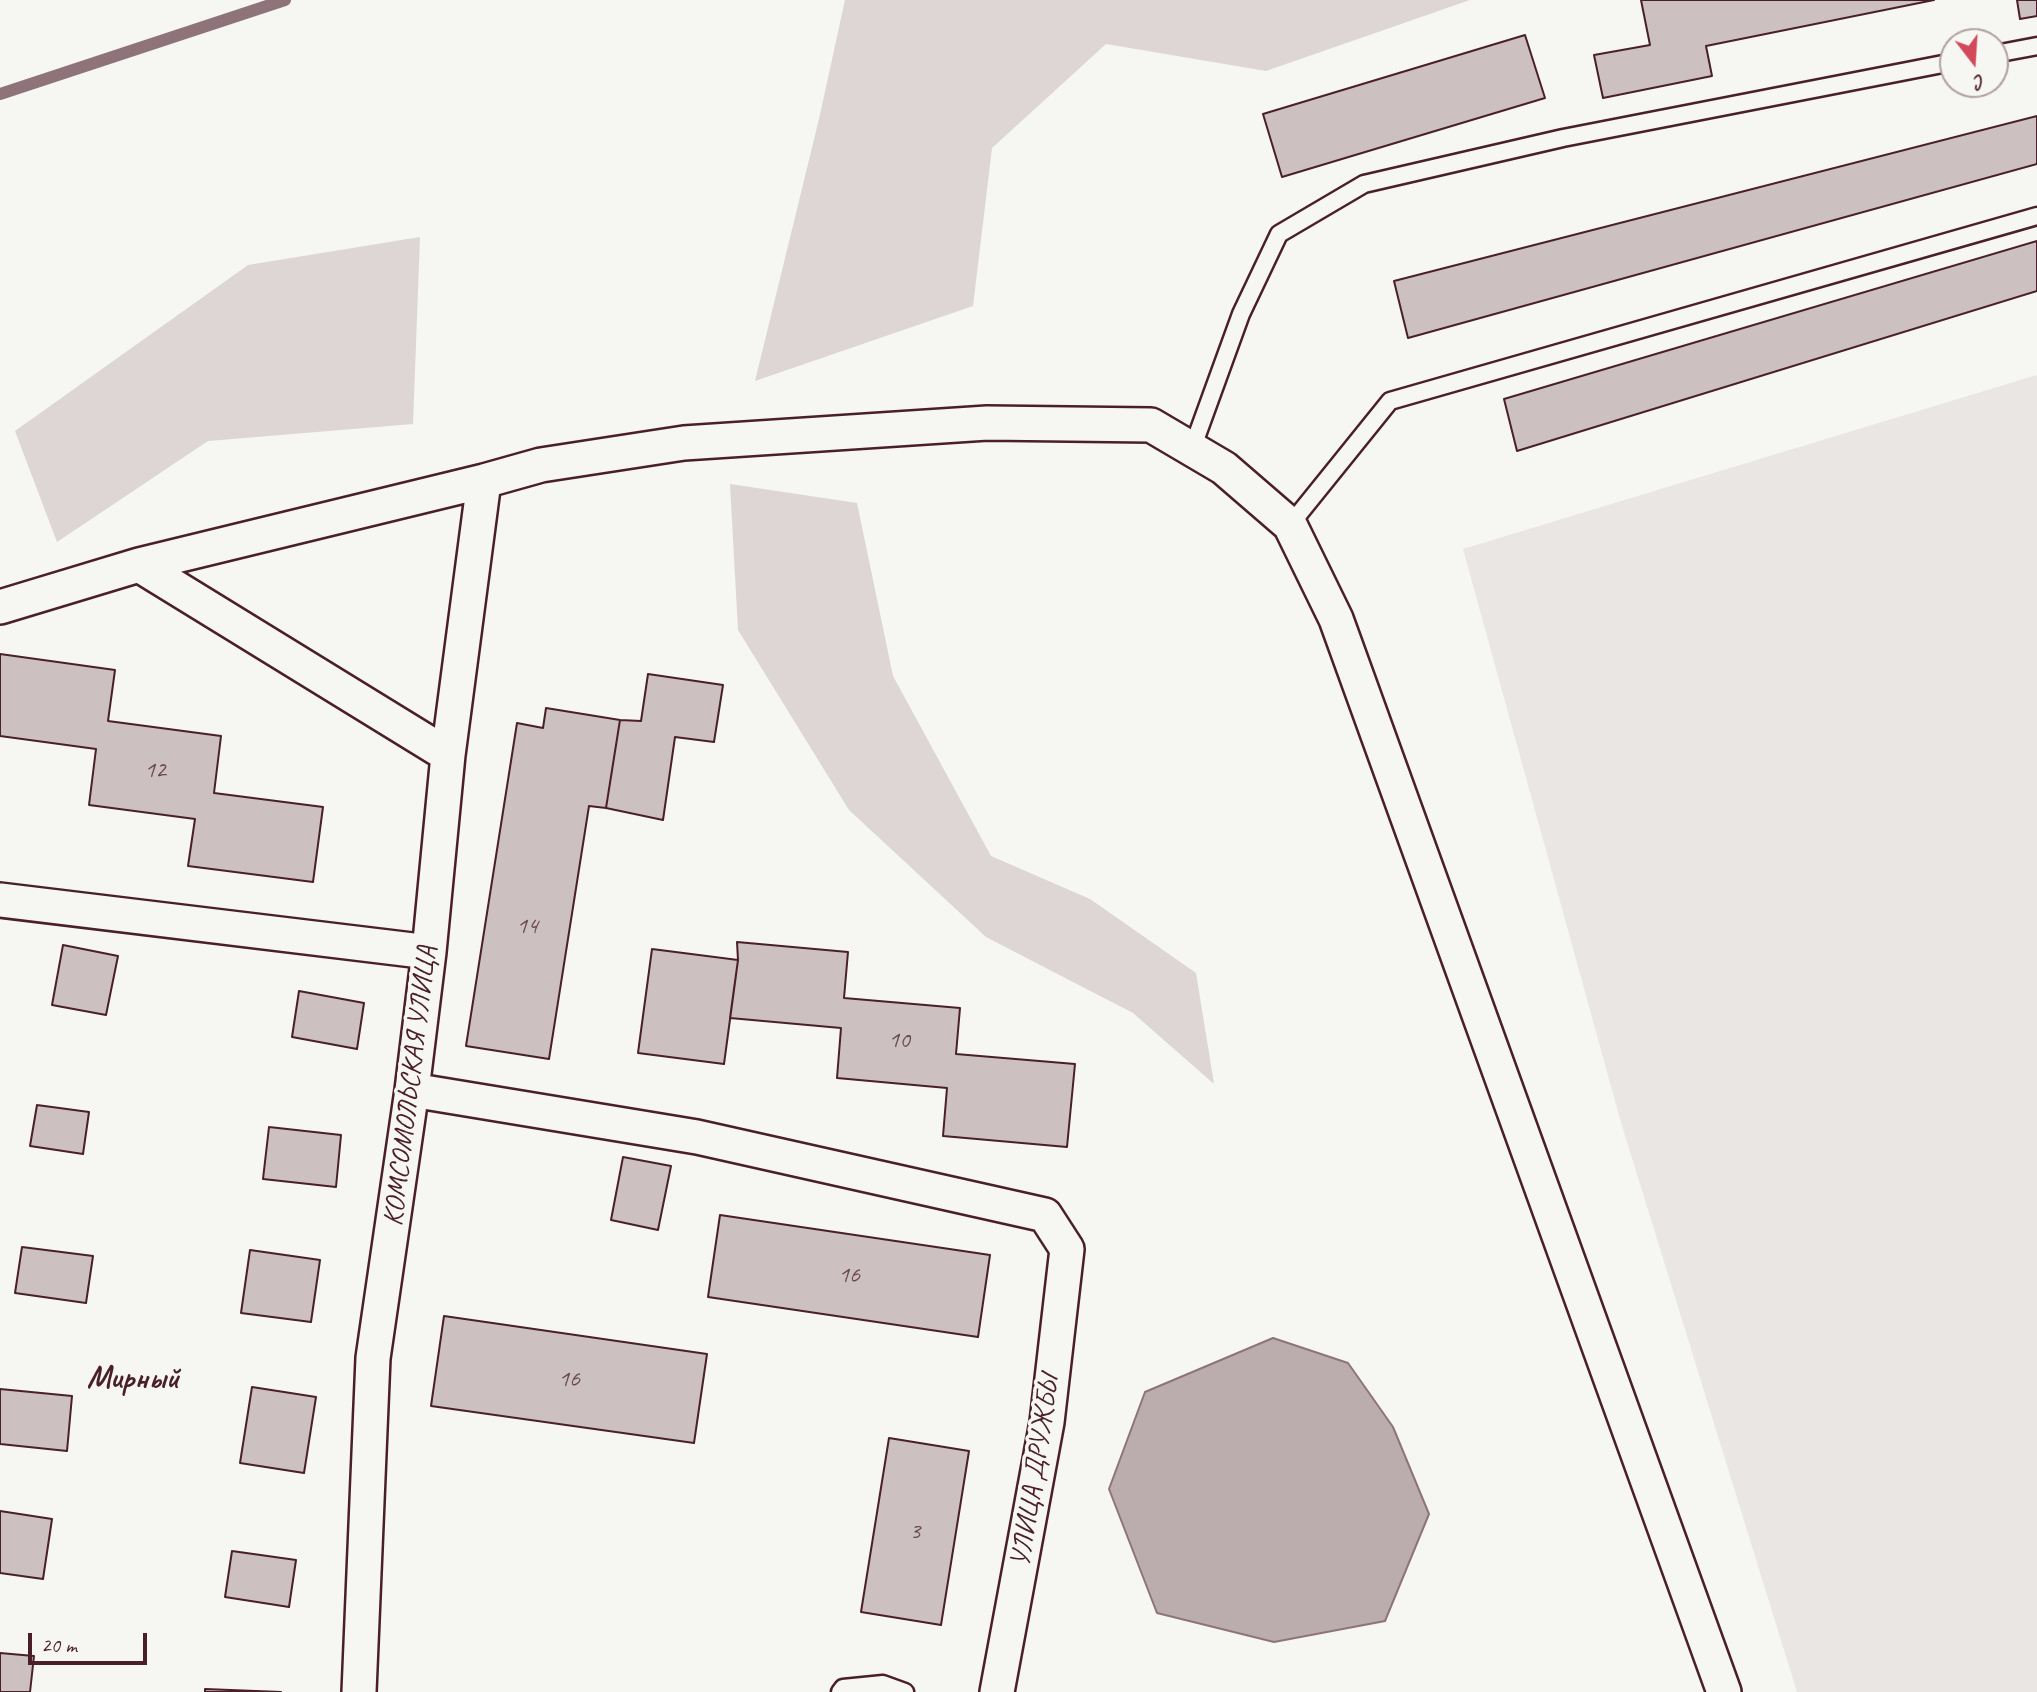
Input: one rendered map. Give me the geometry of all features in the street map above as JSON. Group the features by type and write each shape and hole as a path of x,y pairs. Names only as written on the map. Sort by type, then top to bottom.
{"street":[{"path":"0,607 139,565 541,465 684,443 987,423 1151,425 1224,468 1290,525 1336,619 1724,1692"},
{"name":"КОМСОМОЛЬСКАЯ УЛИЦА","path":"359,1692 373,1358 412,1090 429,952 448,755 484,481"},
{"path":"139,565 448,755"},
{"path":"0,900 429,952"},
{"name":"УЛИЦА ДРУЖБЫ","path":"412,1090 697,1137 1045,1215 1067,1249 1047,1422 998,1692"}],"lane":[{"path":"2009,51 2037,46"},
{"path":"1192,449 1241,314 1279,234 1364,184 1563,138 1939,65"},
{"path":"1290,525 1390,401 2037,216"},
{"path":"840,1692 843,1688 883,1684 905,1692"}],"shaded area":[{"path":"845,0 1470,0 1266,71 1106,44 992,148 973,306 755,381"},
{"path":"420,237 413,424 208,441 57,542 15,431 248,265"},
{"path":"2037,375 2037,1692 1797,1692 1620,1119 1463,549"},
{"path":"730,484 857,503 893,676 991,856 1090,899 1196,973 1214,1084 1133,1013 986,937 849,810 738,630"},
{"path":"1273,1338 1348,1363 1393,1427 1429,1514 1385,1621 1274,1642 1157,1613 1109,1489 1145,1392"}],"building":[{"path":"1641,0 1934,0 1706,46 1712,76 1603,98 1594,55 1650,45"},
{"path":"2017,0 2037,0 2037,16 2020,19"},
{"path":"1525,35 1545,98 1282,177 1263,114"},
{"path":"2037,116 2037,164 1408,338 1394,281"},
{"path":"2037,241 2037,291 1517,451 1504,399"},
{"path":"0,654 115,670 108,721 221,736 214,793 323,807 313,882 188,866 195,819 89,805 96,749 0,736"},
{"path":"648,674 723,685 714,742 675,737 663,820 606,808 620,720 641,721"},
{"path":"546,708 620,720 606,808 589,806 549,1059 466,1046 517,723 543,728"},
{"path":"737,942 848,952 844,998 960,1008 956,1054 1075,1064 1067,1147 943,1136 947,1088 837,1078 841,1028 730,1018 738,960"},
{"path":"63,945 118,956 106,1015 52,1005"},
{"path":"652,949 738,960 724,1064 638,1053"},
{"path":"299,991 364,1003 357,1049 292,1037"},
{"path":"37,1105 89,1112 83,1154 30,1146"},
{"path":"269,1127 341,1135 336,1187 263,1179"},
{"path":"623,1157 671,1166 658,1230 611,1220"},
{"path":"720,1215 990,1255 978,1337 708,1297"},
{"path":"22,1247 93,1256 86,1303 15,1293"},
{"path":"250,1250 320,1260 311,1322 241,1313"},
{"path":"444,1316 707,1354 694,1443 431,1406"},
{"path":"252,1387 316,1397 304,1473 240,1463"},
{"path":"0,1389 72,1396 67,1451 0,1444"},
{"path":"889,1438 969,1451 941,1625 861,1612"},
{"path":"0,1511 52,1519 43,1579 0,1573"},
{"path":"232,1551 296,1560 289,1607 225,1597"},
{"path":"0,1653 34,1656 30,1692 0,1692"},
{"path":"205,1689 281,1692 205,1692"}],"waterway":[{"path":"0,94 285,0"}],"district":[{"name":"Мирный","path":"133,1380"}]}
